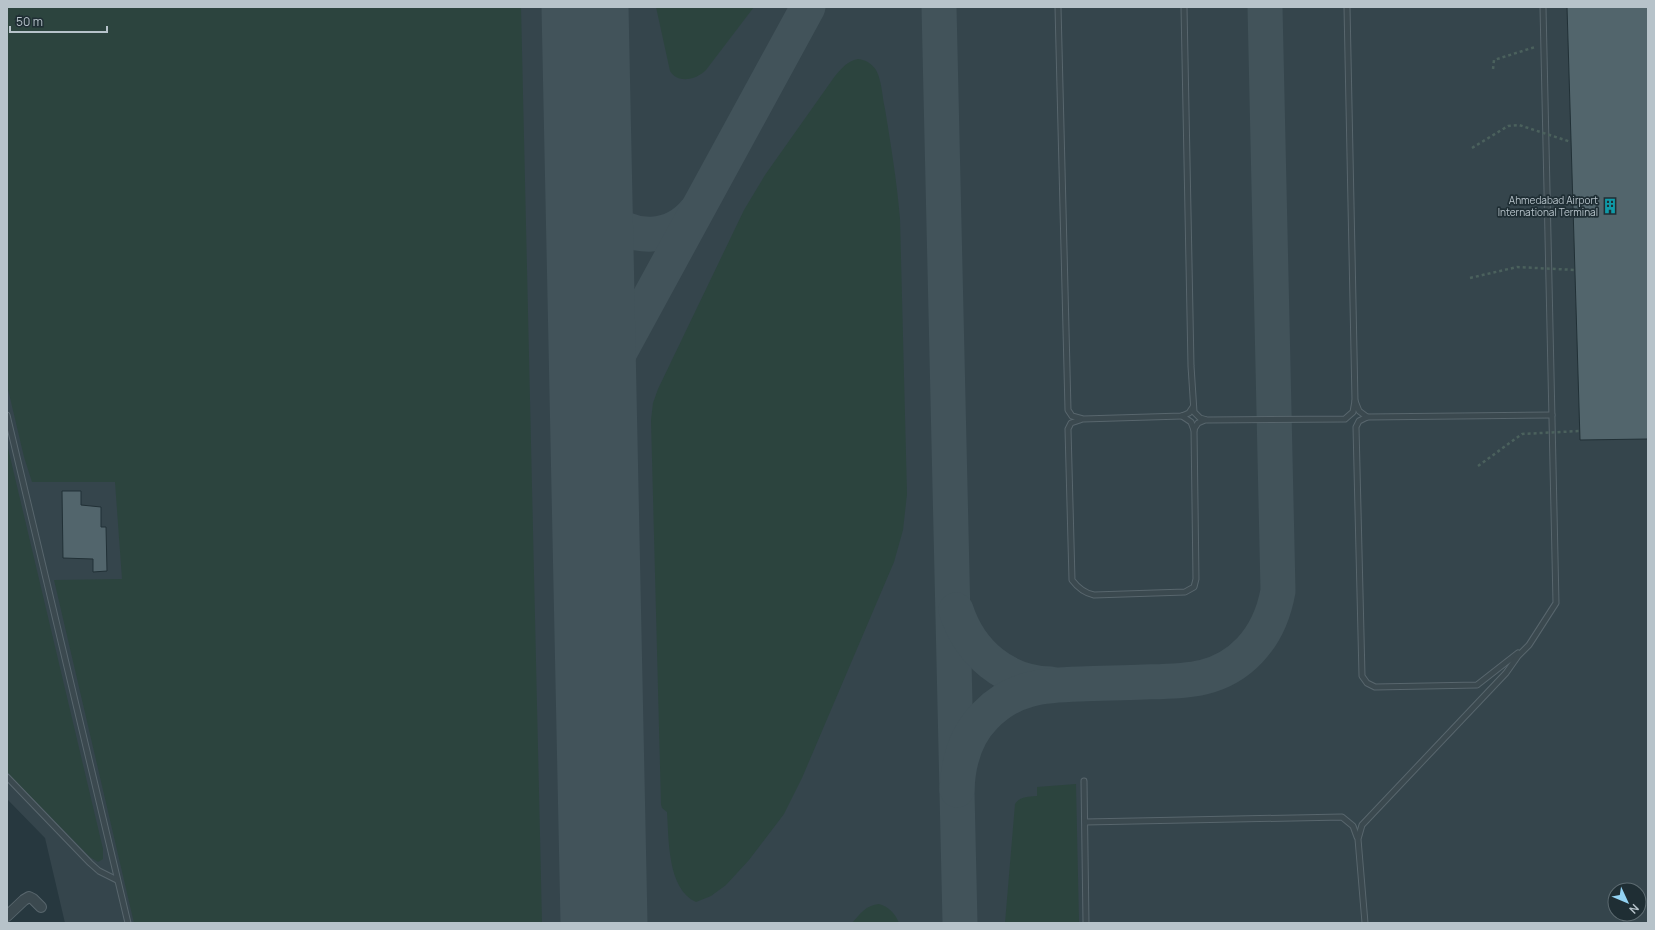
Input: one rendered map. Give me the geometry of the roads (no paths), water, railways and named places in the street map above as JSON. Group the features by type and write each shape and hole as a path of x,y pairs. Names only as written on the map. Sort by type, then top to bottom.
{"street":[{"path":"7,916 29,897 33,898 41,907"}],"lane":[{"path":"1058,7 1068,410 1072,416 1083,419"},
{"path":"1184,7 1193,407 1198,417 1207,420"},
{"path":"1345,419 1353,412 1355,401 1347,7"},
{"path":"1358,843 1360,829 1364,821 1500,679 1518,656 1529,645 1556,603 1543,7"},
{"path":"1355,401 1360,413 1367,417"},
{"path":"1182,416 1190,422 1194,431 1196,580 1194,587 1185,592 1094,595 1086,593 1072,580 1068,429 1070,424 1073,421 1083,419 1182,416 1190,413 1193,407"},
{"path":"7,415 128,923"},
{"path":"1529,645 1477,685 1375,687 1365,681 1362,676 1355,432 1359,421 1367,417 1552,415"},
{"path":"1194,431 1198,422 1207,420 1345,419 1351,422 1355,432"},
{"path":"7,778 90,863 99,871 117,880"},
{"path":"1084,781 1086,923"},
{"path":"1085,822 1342,817 1352,826 1357,834 1365,923"}],"place":[{"name":"Ahmedabad Airport International Terminal","path":"1610,206"}]}
